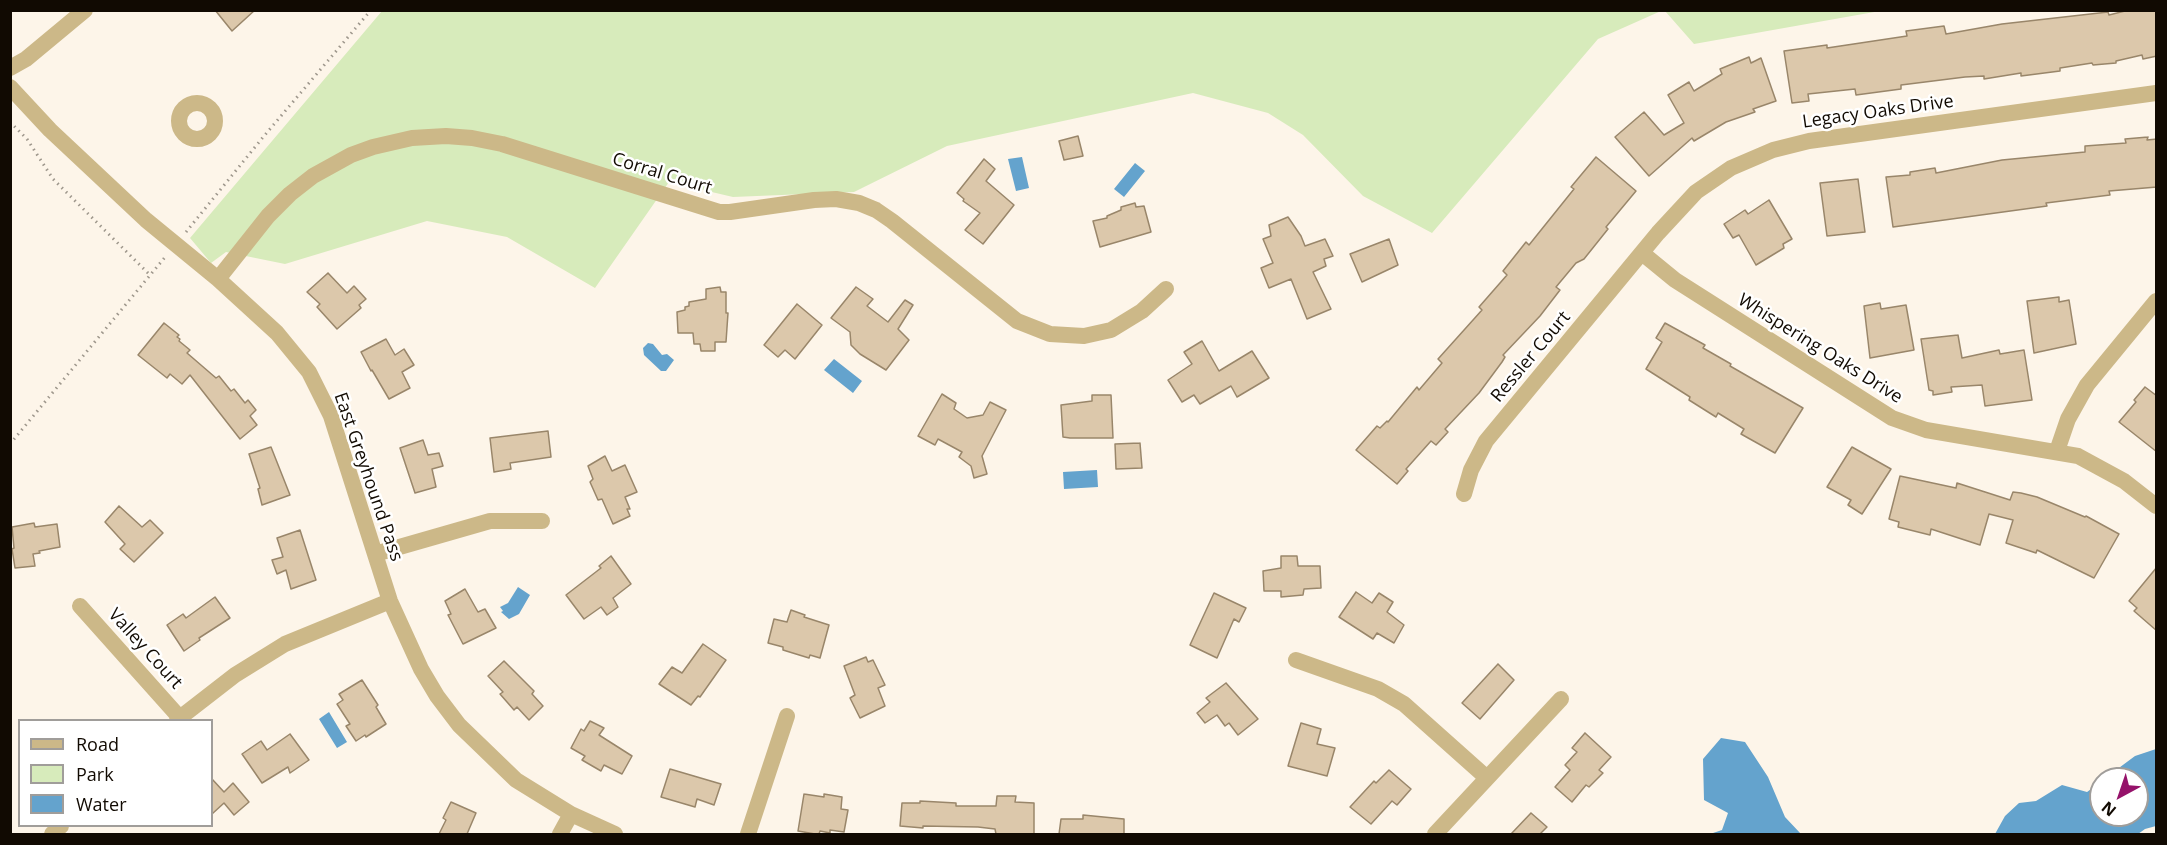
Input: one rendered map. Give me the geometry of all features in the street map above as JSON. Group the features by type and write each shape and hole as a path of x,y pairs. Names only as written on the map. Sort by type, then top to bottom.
{"street":[{"path":"10,68 26,58 85,10"},
{"name":"East Greyhound Pass","path":"10,87 50,130 146,220 218,279 277,333 309,372 331,416 390,601 421,669 437,696 459,725 516,780 571,814 615,834"},
{"name":"Legacy Oaks Drive","path":"1642,254 1696,192 1731,168 1773,150 1809,141 2157,93"},
{"name":"Corral Court","path":"218,279 268,216 290,194 313,176 351,155 373,147 412,138 446,136 502,144 719,212 814,200 836,199 859,203 876,210 892,221 1017,321 1050,334 1084,336 1111,330 1142,311 1166,289"},
{"name":"Whispering Oaks Drive","path":"1642,254 1675,280 1893,418 1926,430 2078,456 2124,481 2157,506"},
{"name":"Ressler Court","path":"1464,494 1471,470 1485,441 1642,254"},
{"path":"2057,451 2068,419 2087,385 2157,301"},
{"path":"375,554 490,521 542,521"},
{"path":"178,719 235,675 285,644 390,601"},
{"name":"Valley Court","path":"80,606 178,719"},
{"path":"1296,660 1378,689 1404,704 1487,778"},
{"path":"1435,834 1561,699"},
{"path":"748,834 787,716"},
{"path":"560,834 571,814"}],"path":[{"path":"181,238 371,10"},
{"path":"10,122 27,139 53,179 150,276"},
{"path":"10,444 167,256"}],"green space":[{"path":"382,11 1661,11 1598,39 1432,233 1363,196 1303,135 1268,113 1193,93 947,146 854,192 733,197 669,182 595,288 507,237 427,221 285,264 226,252 211,263 190,238"},
{"path":"1665,11 1880,11 1694,44"}],"water":[{"path":"1022,157 1029,188 1016,191 1008,159"},
{"path":"1135,163 1145,171 1124,197 1114,189"},
{"path":"648,343 653,344 662,355 667,354 674,360 666,371 661,371 644,355 643,348"},
{"path":"834,359 862,381 853,393 824,370"},
{"path":"1097,470 1098,487 1064,489 1063,472"},
{"path":"518,587 530,595 519,614 509,619 501,612 503,611 500,607 508,603"},
{"path":"329,712 347,742 337,748 319,719"},
{"path":"1721,738 1745,742 1768,777 1785,817 1801,834 1710,834 1722,830 1728,813 1704,800 1703,759"},
{"path":"2156,749 2156,826 2138,834 1995,834 2005,816 2019,803 2036,801 2062,785 2087,792 2089,791 2089,827 2149,827 2149,767 2120,767 2135,756"}],"building":[{"path":"215,10 255,10 232,31"},
{"path":"2129,10 2157,10 2157,56 2143,59 2142,55 2116,61 2116,63 2093,65 2092,63 2060,68 2060,71 2021,76 2021,73 1984,79 1984,76 1965,77 1901,85 1901,89 1856,95 1855,89 1808,94 1809,101 1792,103 1784,51 1827,45 1827,48 1907,36 1906,31 1944,26 1946,34 2002,24 2108,12 2109,15"},
{"path":"1749,57 1751,63 1761,58 1776,101 1753,109 1755,112 1726,122 1694,141 1692,138 1649,176 1615,137 1644,112 1664,135 1684,123 1668,95 1689,82 1694,91 1722,74 1720,69"},
{"path":"1078,136 1083,156 1064,160 1059,141"},
{"path":"2148,137 2147,140 2157,139 2157,187 2109,191 2110,195 2046,203 2047,206 1893,227 1886,177 1910,175 1910,172 1935,168 1936,173 2002,160 2085,152 2085,146 2126,143 2125,139"},
{"path":"1596,157 1636,191 1606,227 1608,229 1584,259 1576,263 1556,287 1560,290 1540,316 1503,355 1505,357 1502,362 1479,393 1445,429 1448,432 1436,445 1431,441 1406,469 1408,471 1397,484 1356,450 1377,426 1380,428 1388,422 1417,387 1419,390 1442,363 1438,359 1482,310 1479,307 1507,275 1503,271 1526,242 1529,245 1574,189 1571,187"},
{"path":"984,159 995,169 986,181 1014,205 983,244 965,230 980,213 963,201 964,199 957,193"},
{"path":"1858,179 1865,232 1827,236 1820,183"},
{"path":"1769,200 1792,239 1783,244 1784,248 1756,265 1739,235 1733,238 1724,224 1745,210 1748,214"},
{"path":"1135,203 1136,207 1144,206 1151,232 1100,247 1093,221 1107,218 1121,210 1121,207"},
{"path":"1288,217 1305,246 1325,239 1333,256 1324,259 1326,266 1313,272 1331,309 1307,319 1291,279 1269,288 1261,268 1273,263 1263,239 1271,236 1269,225"},
{"path":"1389,239 1398,265 1362,282 1350,254"},
{"path":"328,273 347,293 354,286 366,299 359,305 361,308 337,329 317,307 320,304 307,292"},
{"path":"720,287 721,292 726,292 726,313 728,313 726,342 715,342 715,351 701,351 700,344 694,344 693,333 678,333 677,312 685,310 689,302 706,299 706,289"},
{"path":"856,287 873,299 867,306 888,322 905,300 913,305 898,329 909,340 886,370 860,354 851,345 850,332 831,318"},
{"path":"2059,297 2059,302 2069,300 2076,344 2034,353 2027,301"},
{"path":"1880,303 1881,309 1906,305 1914,350 1870,358 1864,306"},
{"path":"797,304 822,325 795,359 785,350 778,357 764,345"},
{"path":"164,323 179,335 177,337 179,341 190,350 187,353 216,378 219,376 231,391 234,389 245,403 248,400 256,410 250,416 257,425 240,439 190,375 182,384 170,374 167,378 138,355"},
{"path":"1665,323 1705,345 1703,348 1731,364 1730,366 1803,408 1775,453 1741,434 1744,429 1718,413 1716,417 1646,369 1662,342 1656,338"},
{"path":"1958,335 1962,358 1999,350 2000,354 2024,350 2032,400 1985,406 1982,385 1951,387 1952,392 1933,395 1933,391 1929,390 1921,339"},
{"path":"386,339 395,355 404,349 414,365 402,372 410,388 389,399 361,352"},
{"path":"1202,341 1219,371 1252,351 1269,378 1237,397 1231,386 1200,404 1194,395 1182,402 1168,380 1192,364 1184,352"},
{"path":"2145,387 2157,396 2157,452 2119,422"},
{"path":"942,394 956,403 954,409 967,418 983,415 990,402 1006,410 982,456 987,474 974,478 971,466 959,457 962,452 938,439 935,445 918,436"},
{"path":"1092,395 1111,395 1113,438 1063,437 1061,405 1092,401"},
{"path":"548,431 551,457 510,463 511,469 494,472 490,438"},
{"path":"423,440 428,455 439,453 443,466 432,469 436,487 415,493 400,448"},
{"path":"1140,443 1142,468 1116,469 1115,444"},
{"path":"271,447 290,495 262,505 258,489 260,488 249,454"},
{"path":"1852,447 1891,469 1862,514 1848,505 1851,500 1827,487"},
{"path":"605,456 612,471 625,465 637,492 625,497 630,516 613,524 602,499 598,500 590,482 593,479 588,466"},
{"path":"1900,476 1956,488 1957,483 2010,500 2013,492 2037,497 2086,516 2119,534 2094,578 2037,550 2036,553 2006,543 2013,520 1989,514 1980,545 1931,529 1930,535 1898,527 1899,522 1889,519"},
{"path":"119,506 142,527 150,520 163,533 134,562 120,549 125,544 105,522"},
{"path":"34,523 35,527 57,524 60,547 33,554 35,566 15,568 12,527"},
{"path":"300,530 316,580 291,589 286,570 277,574 272,560 283,557 277,538"},
{"path":"611,556 631,584 613,598 618,607 607,615 601,607 584,619 566,595 601,568 599,566"},
{"path":"1281,556 1297,556 1298,566 1320,566 1321,588 1304,589 1303,595 1281,597 1281,591 1264,591 1263,571 1281,568"},
{"path":"2157,567 2157,631 2134,611 2137,608 2129,601"},
{"path":"465,589 478,612 485,609 496,628 463,644 448,615 451,614 445,601"},
{"path":"1356,592 1372,603 1379,593 1393,602 1387,612 1404,625 1394,643 1377,633 1373,639 1339,617"},
{"path":"1214,593 1246,608 1239,622 1234,619 1217,658 1190,645"},
{"path":"215,597 230,618 199,638 200,640 184,651 167,625 183,614 186,618"},
{"path":"791,610 829,625 820,658 810,655 809,658 768,643 774,619 787,622"},
{"path":"703,644 726,660 700,697 698,696 691,705 659,684 672,667 682,673"},
{"path":"866,657 868,662 873,660 885,685 878,688 885,706 860,718 850,698 855,695 844,666"},
{"path":"504,661 534,691 532,694 543,706 529,720 517,707 514,710 500,694 503,692 488,676"},
{"path":"1498,664 1514,680 1480,719 1462,703"},
{"path":"362,680 378,705 376,707 386,724 356,741 346,726 350,724 337,704 343,700 339,694"},
{"path":"1226,683 1258,719 1238,735 1229,723 1225,726 1217,715 1205,723 1197,713 1210,702 1206,698"},
{"path":"590,721 604,728 599,735 632,756 622,774 604,765 601,771 582,760 585,756 571,748 581,729 584,731"},
{"path":"1301,723 1321,729 1317,744 1335,748 1327,776 1288,766"},
{"path":"1585,733 1611,757 1599,770 1603,773 1589,787 1586,785 1572,802 1555,787 1570,770 1565,765 1577,752 1572,748"},
{"path":"290,734 309,760 290,773 288,767 262,783 242,754 261,741 267,750"},
{"path":"670,769 721,784 714,805 697,799 695,807 661,797"},
{"path":"1389,770 1411,789 1397,805 1392,801 1371,824 1350,807 1374,781 1376,783"},
{"path":"213,780 224,792 233,783 249,802 234,815 224,803 213,813"},
{"path":"804,794 842,797 841,809 848,810 844,832 830,830 830,833 820,831 819,834 815,834 798,831"},
{"path":"997,796 1016,796 1015,802 1034,803 1034,834 996,834 995,829 978,827 900,826 902,803 920,803 920,801 956,803 956,806 996,806"},
{"path":"451,802 476,813 467,834 439,834 446,820 443,818"},
{"path":"1531,813 1547,827 1540,834 1511,834"},
{"path":"1083,815 1124,819 1124,834 1059,834 1061,819 1083,819"}]}
